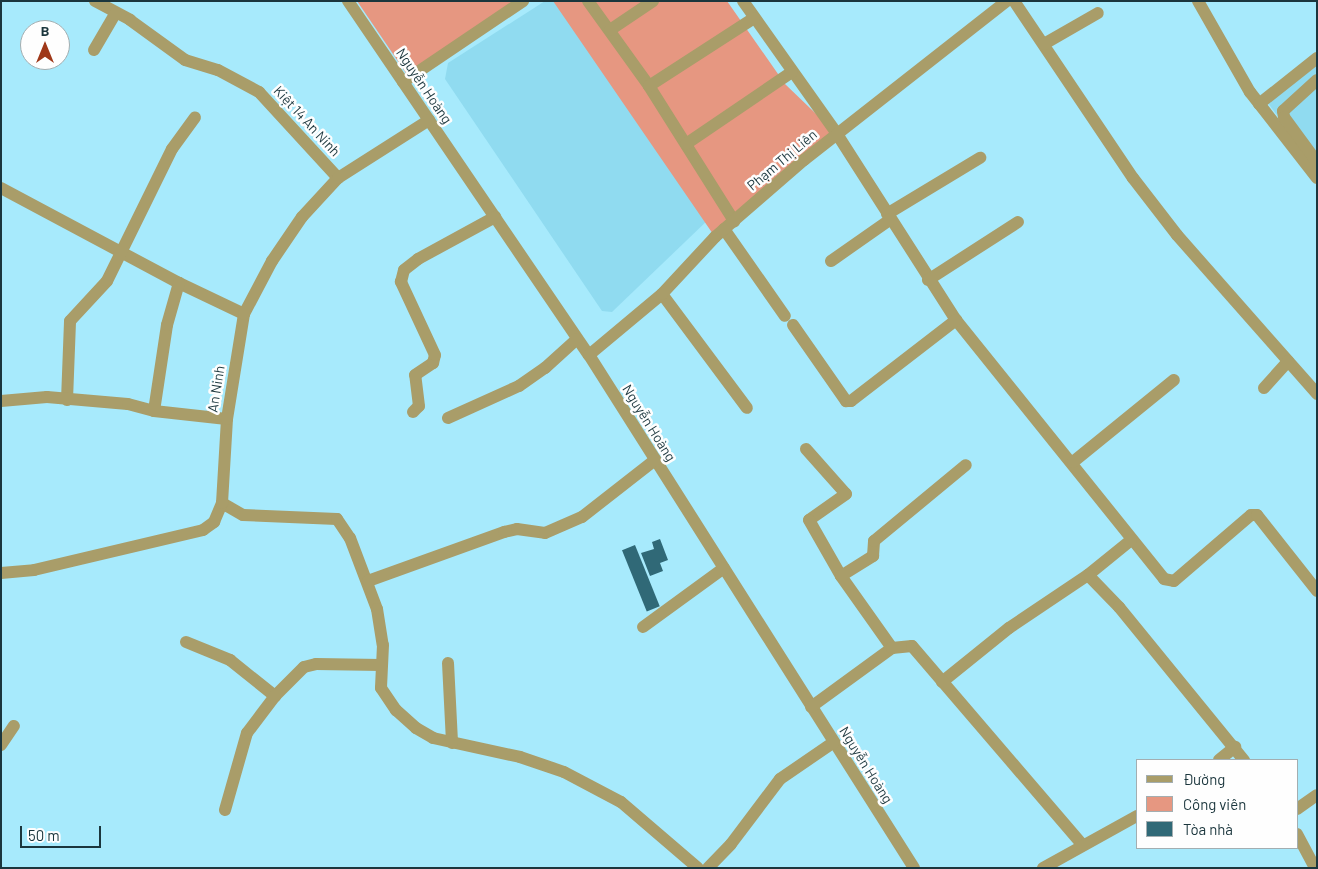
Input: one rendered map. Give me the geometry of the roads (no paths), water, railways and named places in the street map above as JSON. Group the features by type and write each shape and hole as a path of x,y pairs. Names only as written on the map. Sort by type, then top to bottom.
{"street":[{"name":"Kiệt 14 An Ninh","path":"95,1 115,14 130,20 186,60 218,70 254,89 288,121 338,178"},
{"name":"Nguyễn Hoàng","path":"348,1 589,355 914,868"},
{"path":"403,82 523,1"},
{"path":"588,1 649,86 734,220"},
{"path":"610,30 653,1"},
{"path":"743,1 837,134 928,280 956,320 1073,462 1131,540 1164,579 1174,581 1251,515 1257,515 1317,591"},
{"name":"Phạm Thị Liên","path":"589,355 662,294 734,220 837,134 1007,1"},
{"path":"1014,1 1155,206 1317,394"},
{"path":"1198,1 1260,104 1317,178"},
{"path":"1044,44 1098,12"},
{"path":"94,50 115,14"},
{"path":"649,86 754,18"},
{"path":"1260,104 1317,58"},
{"path":"686,144 792,72"},
{"path":"1317,80 1283,111 1284,117 1317,162"},
{"path":"67,400 70,321 106,281 172,149 195,117"},
{"name":"An Ninh","path":"1,573 34,570 203,530 214,522 222,503 227,419 244,314 283,243 338,178 429,120"},
{"path":"831,261 889,217 980,158"},
{"path":"1,188 179,283 244,314"},
{"path":"413,412 419,406 415,375 433,363 435,355 401,282 404,270 418,259 495,217"},
{"path":"928,280 1018,222"},
{"path":"724,229 846,401 852,401 956,320"},
{"path":"154,411 167,326 179,283"},
{"path":"662,294 747,408"},
{"path":"448,418 519,386 545,368 577,339"},
{"path":"1264,388 1288,361"},
{"path":"1073,462 1174,380"},
{"path":"1,401 46,397 128,404 154,411 227,419"},
{"path":"806,449 846,494 809,520 841,576 892,648"},
{"path":"368,581 504,532 517,529 545,533 582,517 655,460"},
{"path":"841,576 873,556 874,541 966,465"},
{"path":"222,503 243,515 337,519 350,538 377,608 383,645 381,688 396,710 433,738 520,757 564,772 621,802 698,868"},
{"path":"942,682 1009,628 1088,574 1131,540"},
{"path":"643,627 724,568"},
{"path":"1088,574 1119,607 1243,759"},
{"path":"186,642 230,660 275,696"},
{"path":"812,706 892,648 912,646 1082,844"},
{"path":"448,663 452,743"},
{"path":"225,810 246,733 275,696 308,665 381,665"},
{"path":"1,745 14,726"},
{"path":"708,868 731,844 780,779 834,742"},
{"path":"1220,759 1234,747"},
{"path":"1298,808 1317,795"},
{"path":"1043,868 1082,844 1136,817"},
{"path":"1298,836 1314,868"}]}
